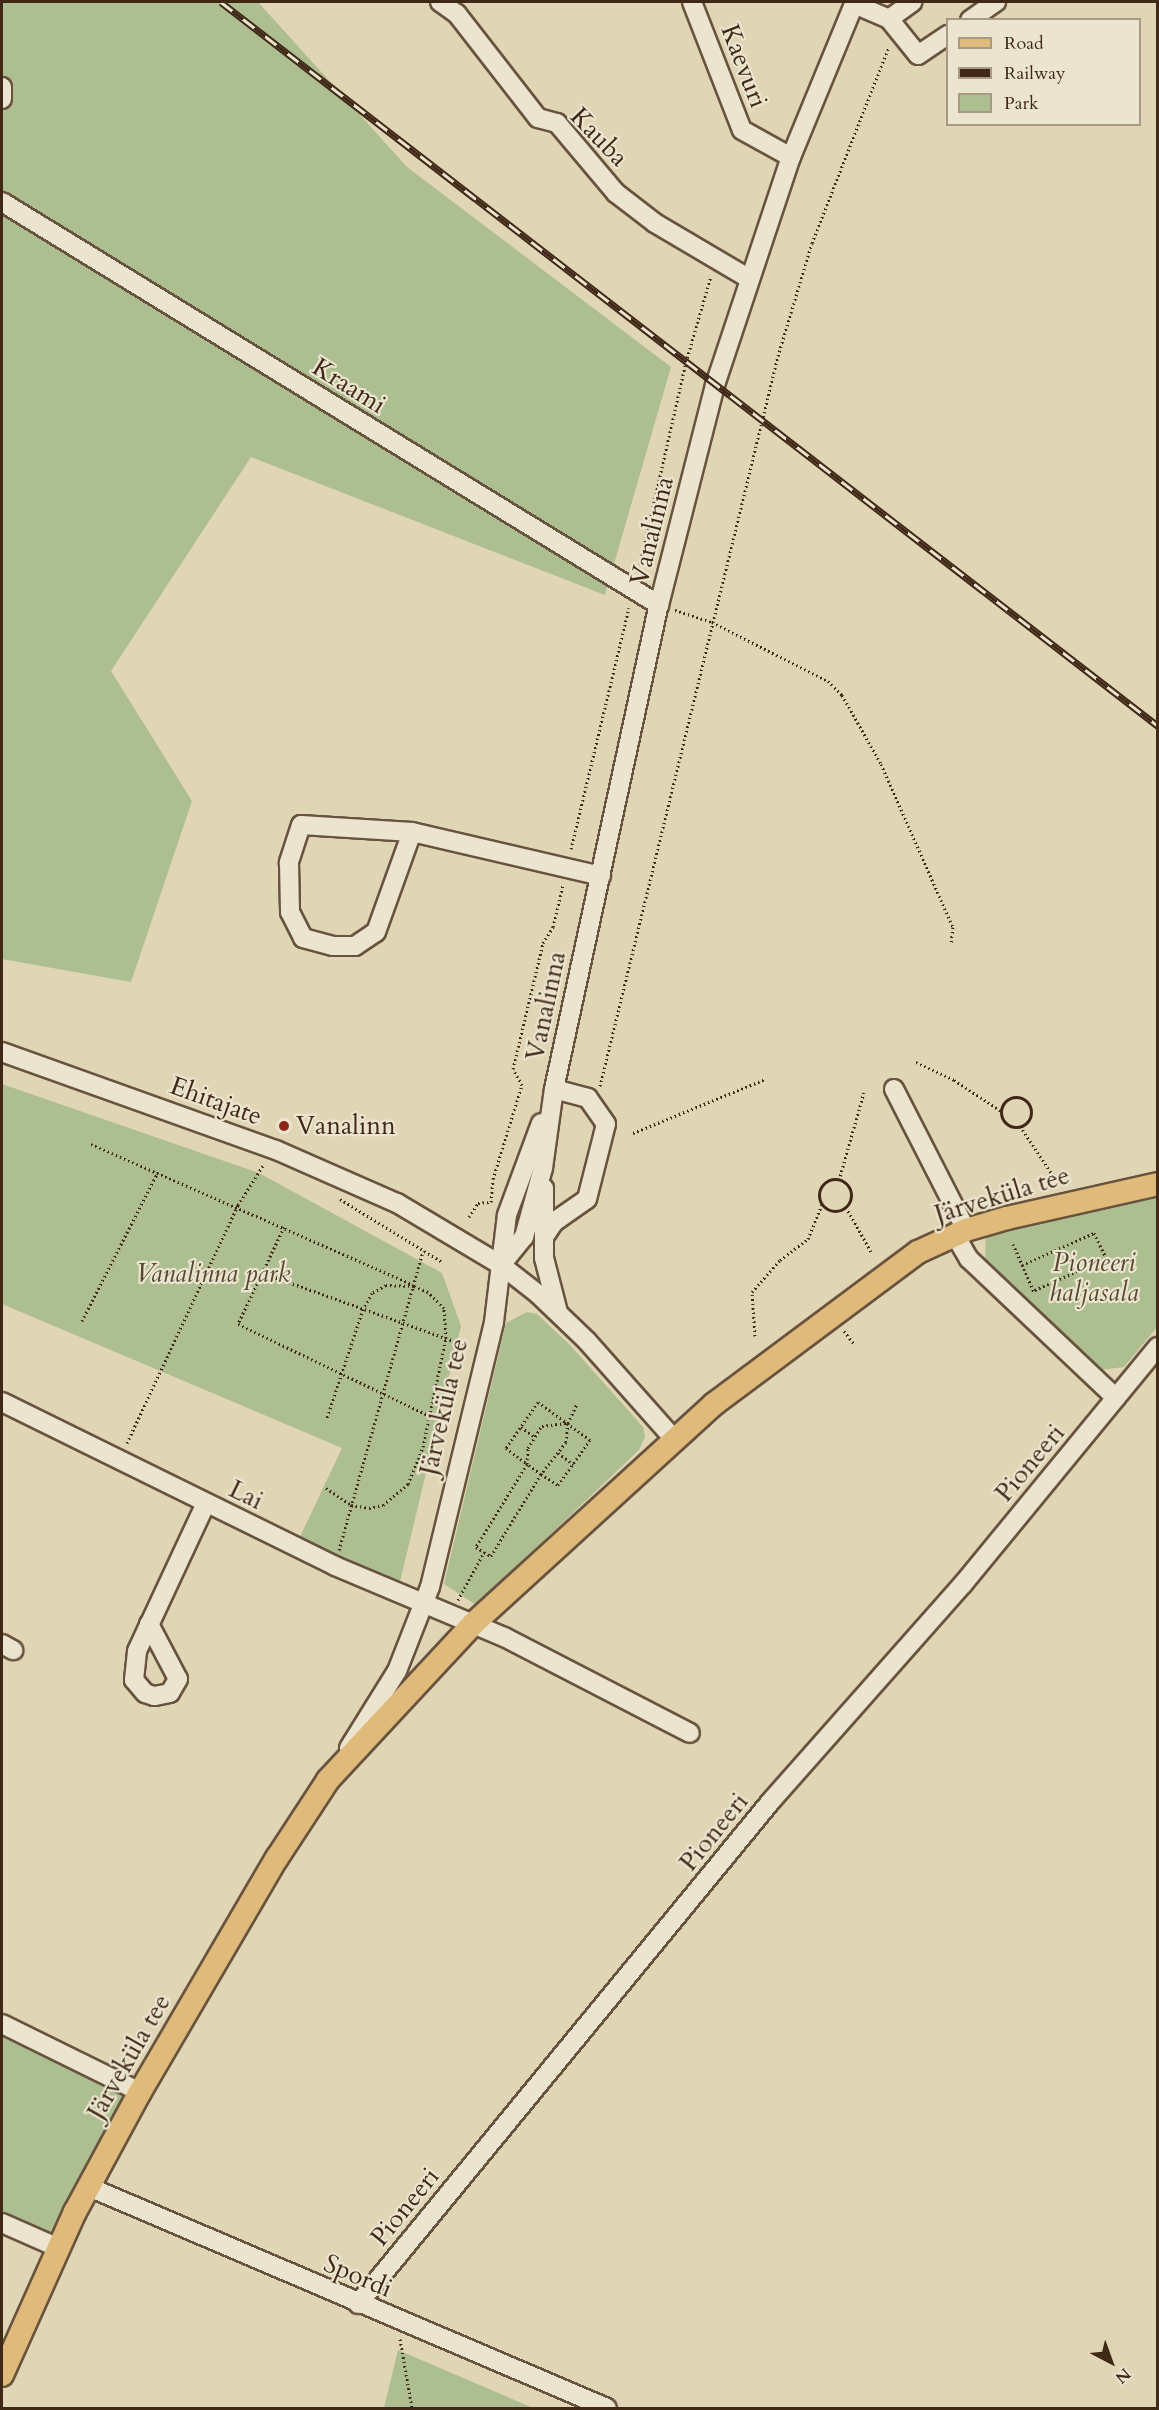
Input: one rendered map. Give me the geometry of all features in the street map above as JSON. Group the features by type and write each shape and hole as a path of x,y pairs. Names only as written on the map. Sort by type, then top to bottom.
{"main road":[{"name":"Järveküla tee","path":"2,2376 89,2187 140,2091 277,1858 328,1780 473,1624 674,1439 883,1276 918,1252 961,1232 1158,1184"}],"street":[{"name":"Kauba","path":"440,2 459,8 538,118 557,123 616,193 655,223 748,278"},
{"name":"Kaevuri","path":"692,2 742,130 791,156"},
{"path":"884,17 912,2"},
{"path":"973,18 996,2"},
{"name":"Vanalinna","path":"501,1265 524,1237 543,1168 554,1089 659,605 715,385 748,278 791,156 854,3"},
{"path":"854,3 884,17 918,55 946,36"},
{"path":"2,87 2,99"},
{"name":"Kraami","path":"6,206 659,605"},
{"path":"412,831 376,932 356,946 333,946 303,938 290,912 289,863 301,825 412,831 601,876"},
{"name":"Ehitajate","path":"2,1052 331,1172 397,1203 501,1265"},
{"name":"Vanalinna","path":"501,1265 507,1215 554,1089"},
{"path":"544,1237 558,1218 585,1203 606,1124 588,1098 554,1089"},
{"path":"894,1089 961,1232 969,1259 1116,1398"},
{"path":"543,1168 546,1275 559,1314"},
{"path":"501,1265 559,1314 674,1439"},
{"name":"Järveküla tee","path":"328,1780 398,1671 423,1605 494,1322 501,1265"},
{"name":"Pioneeri","path":"358,2304 771,1802 963,1584 1158,1347"},
{"name":"Lai","path":"2,1402 335,1566 423,1605 473,1624 690,1733"},
{"path":"149,1624 206,1503"},
{"path":"2,2024 140,2091"},
{"name":"Spordi","path":"89,2187 607,2409"},
{"path":"2,2223 59,2248"}],"path":[{"path":"600,1087 778,356 808,255 890,44 884,17"},
{"path":"490,1202 493,1179 522,1085 513,1069 543,943 553,927 686,362 716,259"},
{"path":"659,605 712,622 828,681 842,694 881,764 953,927 951,944"},
{"path":"916,1062 954,1080 1001,1112 1007,1123 1020,1126 1054,1177"},
{"path":"633,1133 765,1078"},
{"path":"838,1180 864,1092"},
{"path":"1001,1112 1008,1099 1018,1097 1027,1102 1030,1116 1020,1126"},
{"path":"92,1143 238,1205 428,1292 444,1308 446,1338 423,1447 408,1484 383,1505 351,1505 326,1488"},
{"path":"118,1461 238,1205 267,1159"},
{"path":"82,1321 158,1172"},
{"path":"755,1336 752,1292 780,1260 808,1239 822,1204 820,1194 824,1184 838,1180 847,1185 851,1194 846,1207"},
{"path":"469,1218 478,1203 497,1204"},
{"path":"822,1204 831,1211 846,1207"},
{"path":"846,1207 871,1252"},
{"path":"352,1210 442,1262"},
{"path":"284,1226 238,1324 430,1416"},
{"path":"1022,1265 1094,1233 1106,1258 1033,1291"},
{"path":"1013,1244 1040,1306 1030,1317"},
{"path":"335,1566 423,1251"},
{"path":"262,1272 465,1345"},
{"path":"327,1418 363,1308 372,1293 386,1285 414,1286"},
{"path":"840,1325 854,1344"},
{"path":"538,1402 568,1423 590,1440 558,1485 506,1448 538,1402"},
{"path":"568,1423 542,1426 528,1448 527,1464 476,1547 491,1556 541,1473 566,1442 568,1423 577,1404"},
{"path":"521,1427 536,1437"},
{"path":"558,1453 573,1464"},
{"path":"457,1601 484,1552"},
{"path":"393,2319 401,2343 412,2409"}],"green space":[{"path":"2,2 258,2 407,167 671,367 605,595 251,457 111,671 192,801 131,982 2,959"},
{"name":"Vanalinna park","path":"2,1084 259,1173 442,1273 461,1326 400,1582 299,1539 342,1448 2,1304"},
{"name":"Pioneeri haljasala","path":"1157,1198 1157,1327 1124,1367 1100,1370 985,1262 986,1235"},
{"path":"527,1312 537,1314 570,1345 643,1427 645,1437 639,1450 476,1605 444,1584 506,1323"},
{"path":"2,2037 124,2096 54,2236 2,2212"},
{"path":"398,2350 533,2408 384,2408"}],"railway":[{"path":"221,2 1158,726"}],"place":[{"name":"Vanalinn","path":"284,1126"}]}
